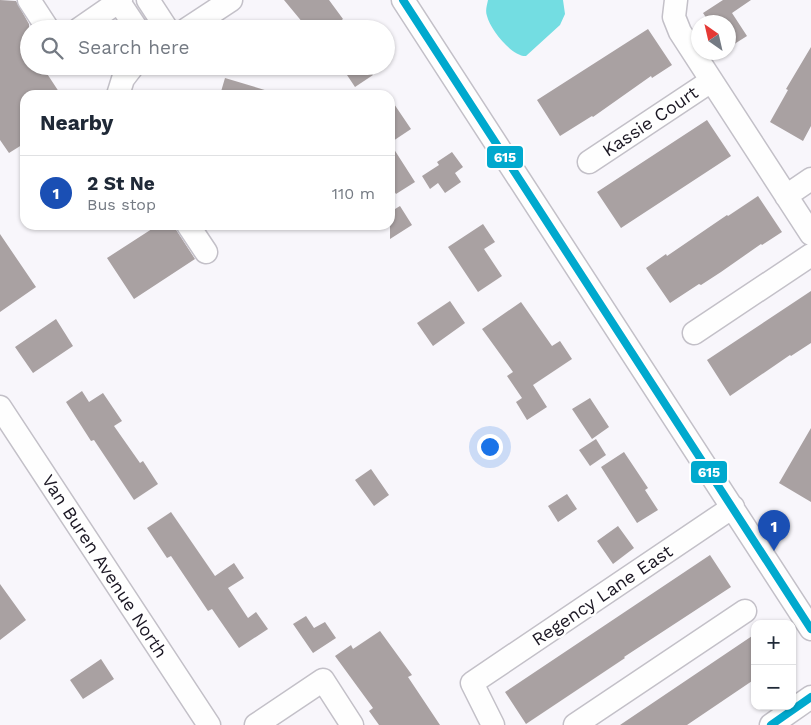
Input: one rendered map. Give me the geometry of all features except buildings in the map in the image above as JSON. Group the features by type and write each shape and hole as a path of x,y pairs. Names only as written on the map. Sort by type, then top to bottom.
{"street":[{"path":"29,0 42,20"},
{"path":"148,0 162,20"},
{"path":"201,20 231,0"},
{"path":"403,0 811,629"},
{"path":"676,0 674,16 680,32 811,234"},
{"path":"92,20 120,1 132,20"},
{"path":"120,90 126,75"},
{"name":"Kassie Court","path":"589,162 711,81"},
{"path":"786,196 811,179"},
{"path":"191,230 206,252"},
{"path":"694,333 811,255"},
{"name":"Van Buren Avenue North","path":"0,406 209,725"},
{"name":"Regency Lane East","path":"493,725 472,683 732,507"},
{"path":"575,725 745,611"},
{"path":"256,725 323,680 352,725"},
{"path":"771,725 811,697"}],"water":[{"path":"488,0 563,0 565,14 560,25 526,56 520,55 508,47 492,28 486,14"}],"transit line":[{"name":"615","path":"403,0 811,629"},
{"name":"615","path":"771,725 811,697"}],"place":[{"name":"2 St Ne","path":"774,551"}]}
